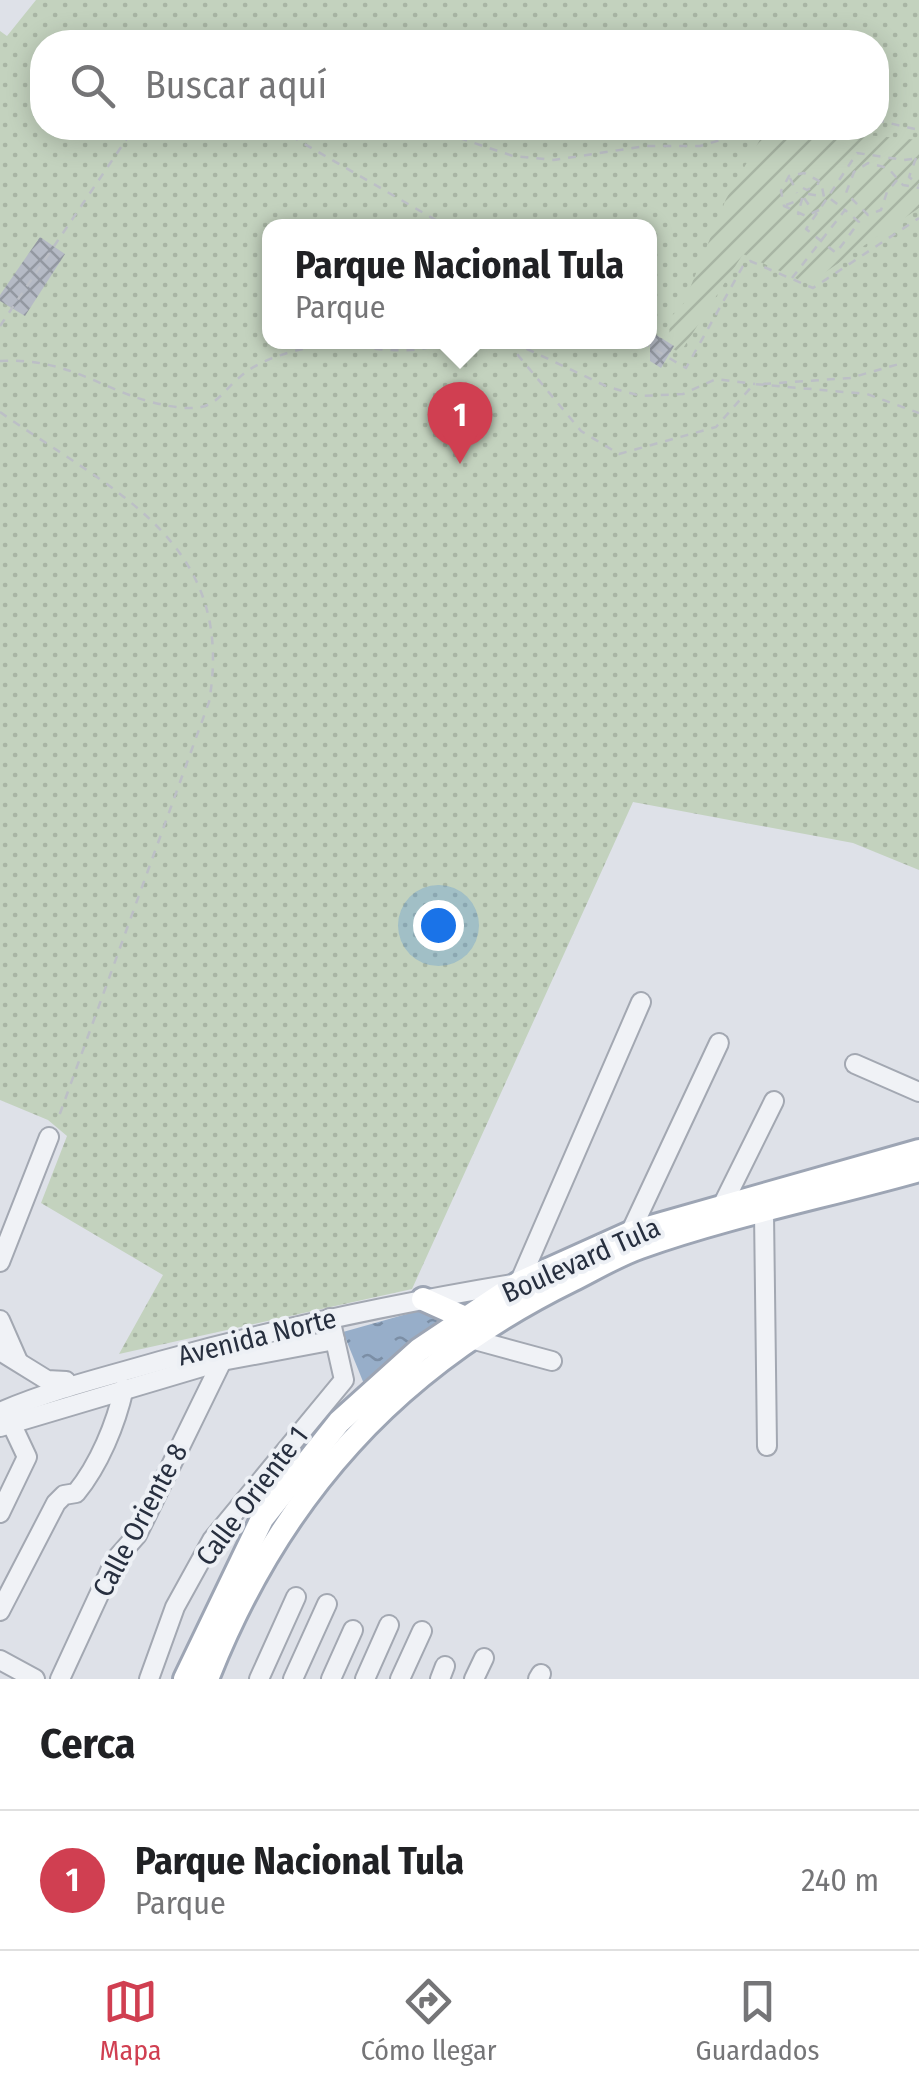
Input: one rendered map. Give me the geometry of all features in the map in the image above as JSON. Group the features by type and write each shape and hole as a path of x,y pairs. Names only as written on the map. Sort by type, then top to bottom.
{"main road":[{"name":"Boulevard Tula","path":"207,1679 227,1627 283,1529 348,1442 519,1282 630,1232 919,1151"},
{"name":"Boulevard Tula","path":"184,1679 262,1519 339,1422 418,1350 474,1328 638,1247 919,1170"},
{"path":"423,1299 474,1328"}],"street":[{"path":"519,1282 641,1002"},
{"path":"630,1232 719,1043"},
{"path":"855,1064 919,1092"},
{"path":"723,1204 774,1101"},
{"path":"0,1262 49,1137"},
{"path":"764,1213 766,1446"},
{"name":"Avenida Norte","path":"4,1420 74,1382 330,1318 519,1282"},
{"name":"Calle Oriente 1","path":"149,1679 176,1607 212,1540 344,1380 330,1318"},
{"path":"0,1320 22,1367"},
{"path":"474,1328 552,1361"},
{"name":"Avenida Norte","path":"4,1420 222,1362 335,1340"},
{"path":"0,1350 47,1380 74,1382"},
{"name":"Calle Oriente 8","path":"60,1679 114,1560 137,1535 222,1362"},
{"path":"0,1611 56,1503 86,1481 118,1414 124,1388"},
{"path":"0,1514 27,1457 4,1420"},
{"path":"259,1679 296,1597"},
{"path":"293,1679 327,1604"},
{"path":"366,1679 390,1626"},
{"path":"331,1679 354,1630"},
{"path":"400,1679 422,1631"},
{"path":"474,1679 484,1658"},
{"path":"2,1667 35,1679"}],"path":[{"path":"889,123 919,130"},
{"path":"0,326 126,140"},
{"path":"299,140 434,219"},
{"path":"465,140 513,156 554,160 646,146 700,146 721,140"},
{"path":"781,191 826,197 859,222 836,253 806,229 820,210 826,197 856,153 918,158 909,177 919,186"},
{"path":"897,180 887,192 881,210 868,214 846,193 854,172 868,163 888,168 897,180 919,186"},
{"path":"820,210 798,215 784,206 781,191 789,176 804,172 820,182 826,197"},
{"path":"798,215 804,172"},
{"path":"789,176 814,213"},
{"path":"784,206 820,182"},
{"path":"791,280 844,210"},
{"path":"654,349 686,368 743,266 750,261 813,288 919,218"},
{"path":"0,360 60,364 106,386 191,408 215,404 246,372 302,349"},
{"path":"399,349 430,349"},
{"path":"516,349 582,431 619,454 716,427 758,385 850,378 900,364"},
{"path":"526,349 608,386 642,396 683,394 716,379 867,394 919,413"},
{"path":"0,412 136,508 180,548 198,577 214,638 209,702 58,1119"}],"green space":[{"path":"36,0 919,0 919,870 853,843 633,802 412,1289 119,1354 163,1275 41,1203 67,1136 48,1120 0,1100 0,31 7,36"},
{"path":"760,140 919,140 919,208 808,284 743,254 680,353 670,347 669,319 684,303 726,199"}],"water":[{"path":"428,1308 442,1313 443,1325 364,1384 343,1332"}],"building":[{"path":"40,237 65,254 25,316 0,301 0,295"},
{"path":"657,335 674,346 661,368 650,361 650,349 657,349"}],"place":[{"name":"Parque Nacional Tula","path":"460,464"}]}
